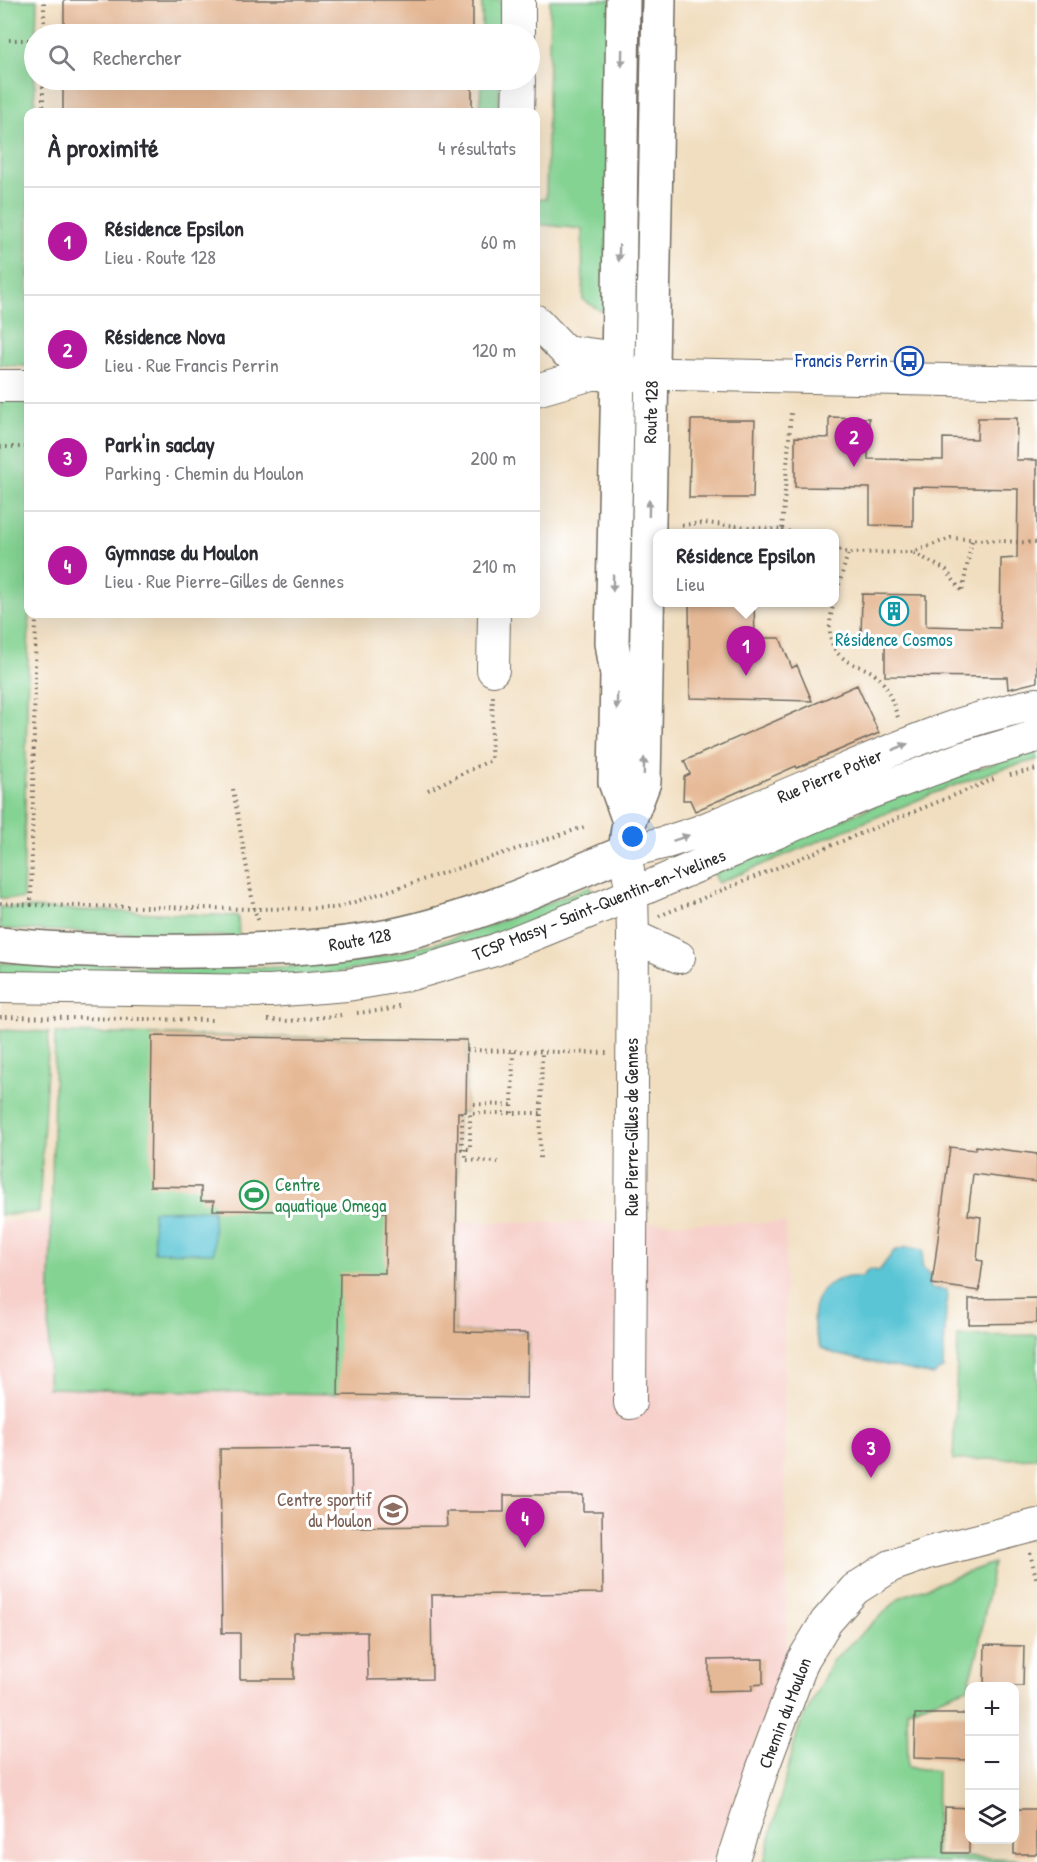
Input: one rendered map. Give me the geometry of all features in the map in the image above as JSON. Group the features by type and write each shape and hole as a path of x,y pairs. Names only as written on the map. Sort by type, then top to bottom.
{"main road":[{"name":"Route 128","path":"623,0 612,643 617,675 615,782 627,837"},
{"name":"Route 128","path":"0,951 271,950 324,947 391,936 463,916 529,894 627,837 644,782 659,0"},
{"name":"Route 128","path":"0,944 50,950"}],"street":[{"path":"519,0 519,24"},
{"path":"518,108 519,90"},
{"path":"540,325 565,351 652,374 1037,382"},
{"path":"540,389 618,366"},
{"path":"0,386 24,386"},
{"path":"494,618 494,670"},
{"name":"Rue Pierre Potier","path":"627,837 667,843 910,742 1009,709 1037,704"},
{"name":"TCSP Massy - Saint-Quentin-en-Yvelines","path":"0,987 270,991 347,985 412,974 495,950 869,794 963,758 1037,736"},
{"name":"Rue Pierre-Gilles de Gennes","path":"627,837 633,936 630,1403"},
{"path":"633,936 679,957"},
{"name":"Chemin du Moulon","path":"732,1862 762,1770 803,1660 826,1622 855,1590 925,1540 1037,1526"}],"path":[{"path":"44,0 44,24"},
{"path":"9,40 24,40"},
{"path":"42,108 43,90"},
{"path":"782,529 791,413"},
{"path":"0,447 24,447"},
{"path":"682,525 704,523 771,529"},
{"path":"839,549 848,553 913,552 951,538 1037,543"},
{"path":"913,552 946,570 962,592 972,540"},
{"path":"839,584 848,553"},
{"path":"833,607 828,623 832,646 842,658 876,675 888,691 900,724"},
{"path":"31,905 36,618"},
{"path":"428,790 491,760 494,670"},
{"path":"233,789 254,909 271,950"},
{"path":"0,903 254,909 336,908 584,827"},
{"path":"467,1050 633,1053"},
{"path":"512,1113 513,1052"},
{"path":"540,1158 542,1052"},
{"path":"474,1104 512,1105"},
{"path":"462,1112 462,1149 466,1149"},
{"path":"466,1149 470,1149 470,1113 541,1113"},
{"path":"466,1149 466,1160 498,1162"}],"shaded area":[{"name":"Centre sportif du Moulon","path":"0,1221 786,1223 784,1369 787,1652 712,1862 0,1862"}],"green space":[{"path":"0,0 37,0 36,24 24,24 24,90 35,90 35,108 24,108 24,366 0,365"},
{"path":"482,0 501,0 501,24 482,24"},
{"path":"550,0 616,0 611,317 583,300 582,229 540,224 540,199 546,199"},
{"path":"481,90 500,90 499,108 480,108"},
{"path":"0,396 24,396 24,618 29,618 23,899 0,898"},
{"path":"1037,749 1037,760 997,770 937,792 718,883 714,873 905,793"},
{"path":"590,886 594,896 493,937 444,952 336,973 261,978 0,976 0,963 238,968 354,961 410,950 462,935"},
{"path":"0,907 238,916 239,937 0,929"},
{"path":"0,1030 49,1032 39,1212 0,1215"},
{"name":"Centre aquatique Omega","path":"55,1033 467,1040 466,1112 458,1113 455,1332 528,1333 527,1398 48,1388"},
{"path":"1037,1335 1037,1458 953,1460 958,1336"},
{"path":"993,1563 978,1652 970,1682 965,1682 965,1689 907,1710 908,1767 937,1771 936,1856 1018,1859 1018,1862 764,1862 798,1730 832,1661 901,1597"}],"water":[{"path":"213,1210 214,1253 154,1252 153,1211"},
{"path":"907,1247 923,1250 922,1266 930,1276 930,1288 947,1290 943,1368 933,1375 838,1355 821,1348 813,1321 818,1297 825,1288 834,1281 847,1277 862,1277 869,1269 879,1271 894,1251"}],"building":[{"path":"64,0 473,0 473,24 64,24"},
{"path":"63,90 472,90 472,108 63,108"},
{"path":"829,417 869,418 868,459 943,460 943,438 977,439 978,418 1017,418 1016,460 1037,460 1037,682 1008,689 1007,677 885,676 885,641 861,641 862,594 926,595 926,626 1000,628 1001,559 1017,558 1018,489 913,487 913,526 870,525 870,488 795,487 795,437 829,438"},
{"path":"691,420 755,420 753,498 689,498"},
{"path":"689,607 754,607 755,638 780,638 792,668 797,665 812,701 690,698"},
{"path":"857,685 879,733 797,768 796,766 695,811 690,800 683,800 684,777 690,774 684,761"},
{"path":"152,1036 467,1040 466,1112 458,1112 455,1332 528,1333 527,1398 338,1395 340,1273 385,1273 386,1212 213,1210 214,1201 201,1201 201,1187 150,1186"},
{"path":"976,1146 1037,1154 1037,1182 973,1174 968,1215 981,1217 977,1260 983,1261 979,1291 932,1284 950,1147 975,1150"},
{"path":"1037,1298 1037,1323 969,1324 969,1299"},
{"path":"351,1448 352,1527 447,1526 446,1512 504,1512 504,1495 583,1495 583,1511 602,1511 603,1593 431,1595 432,1679 368,1680 367,1632 294,1632 294,1679 240,1679 240,1633 222,1633 220,1449"},
{"path":"985,1645 1024,1646 1023,1686 1019,1686 1019,1682 984,1682"},
{"path":"763,1659 763,1684 752,1685 752,1690 709,1691 709,1660"},
{"path":"915,1714 965,1714 965,1760 914,1758"},
{"path":"945,1807 965,1808 965,1844 969,1844 969,1853 944,1853"},
{"path":"1019,1809 1037,1809 1037,1854 1014,1854 1014,1844 1019,1844"}],"place":[{"name":"Francis Perrin","path":"909,361"},
{"name":"Résidence Nova","path":"854,467"},
{"name":"Résidence Cosmos","path":"894,611"},
{"name":"Résidence Epsilon","path":"746,676"},
{"name":"Centre aquatique Omega","path":"254,1195"},
{"name":"Park'in saclay","path":"871,1478"},
{"name":"Centre sportif du Moulon","path":"393,1510"},
{"name":"Gymnase du Moulon","path":"525,1548"}]}
